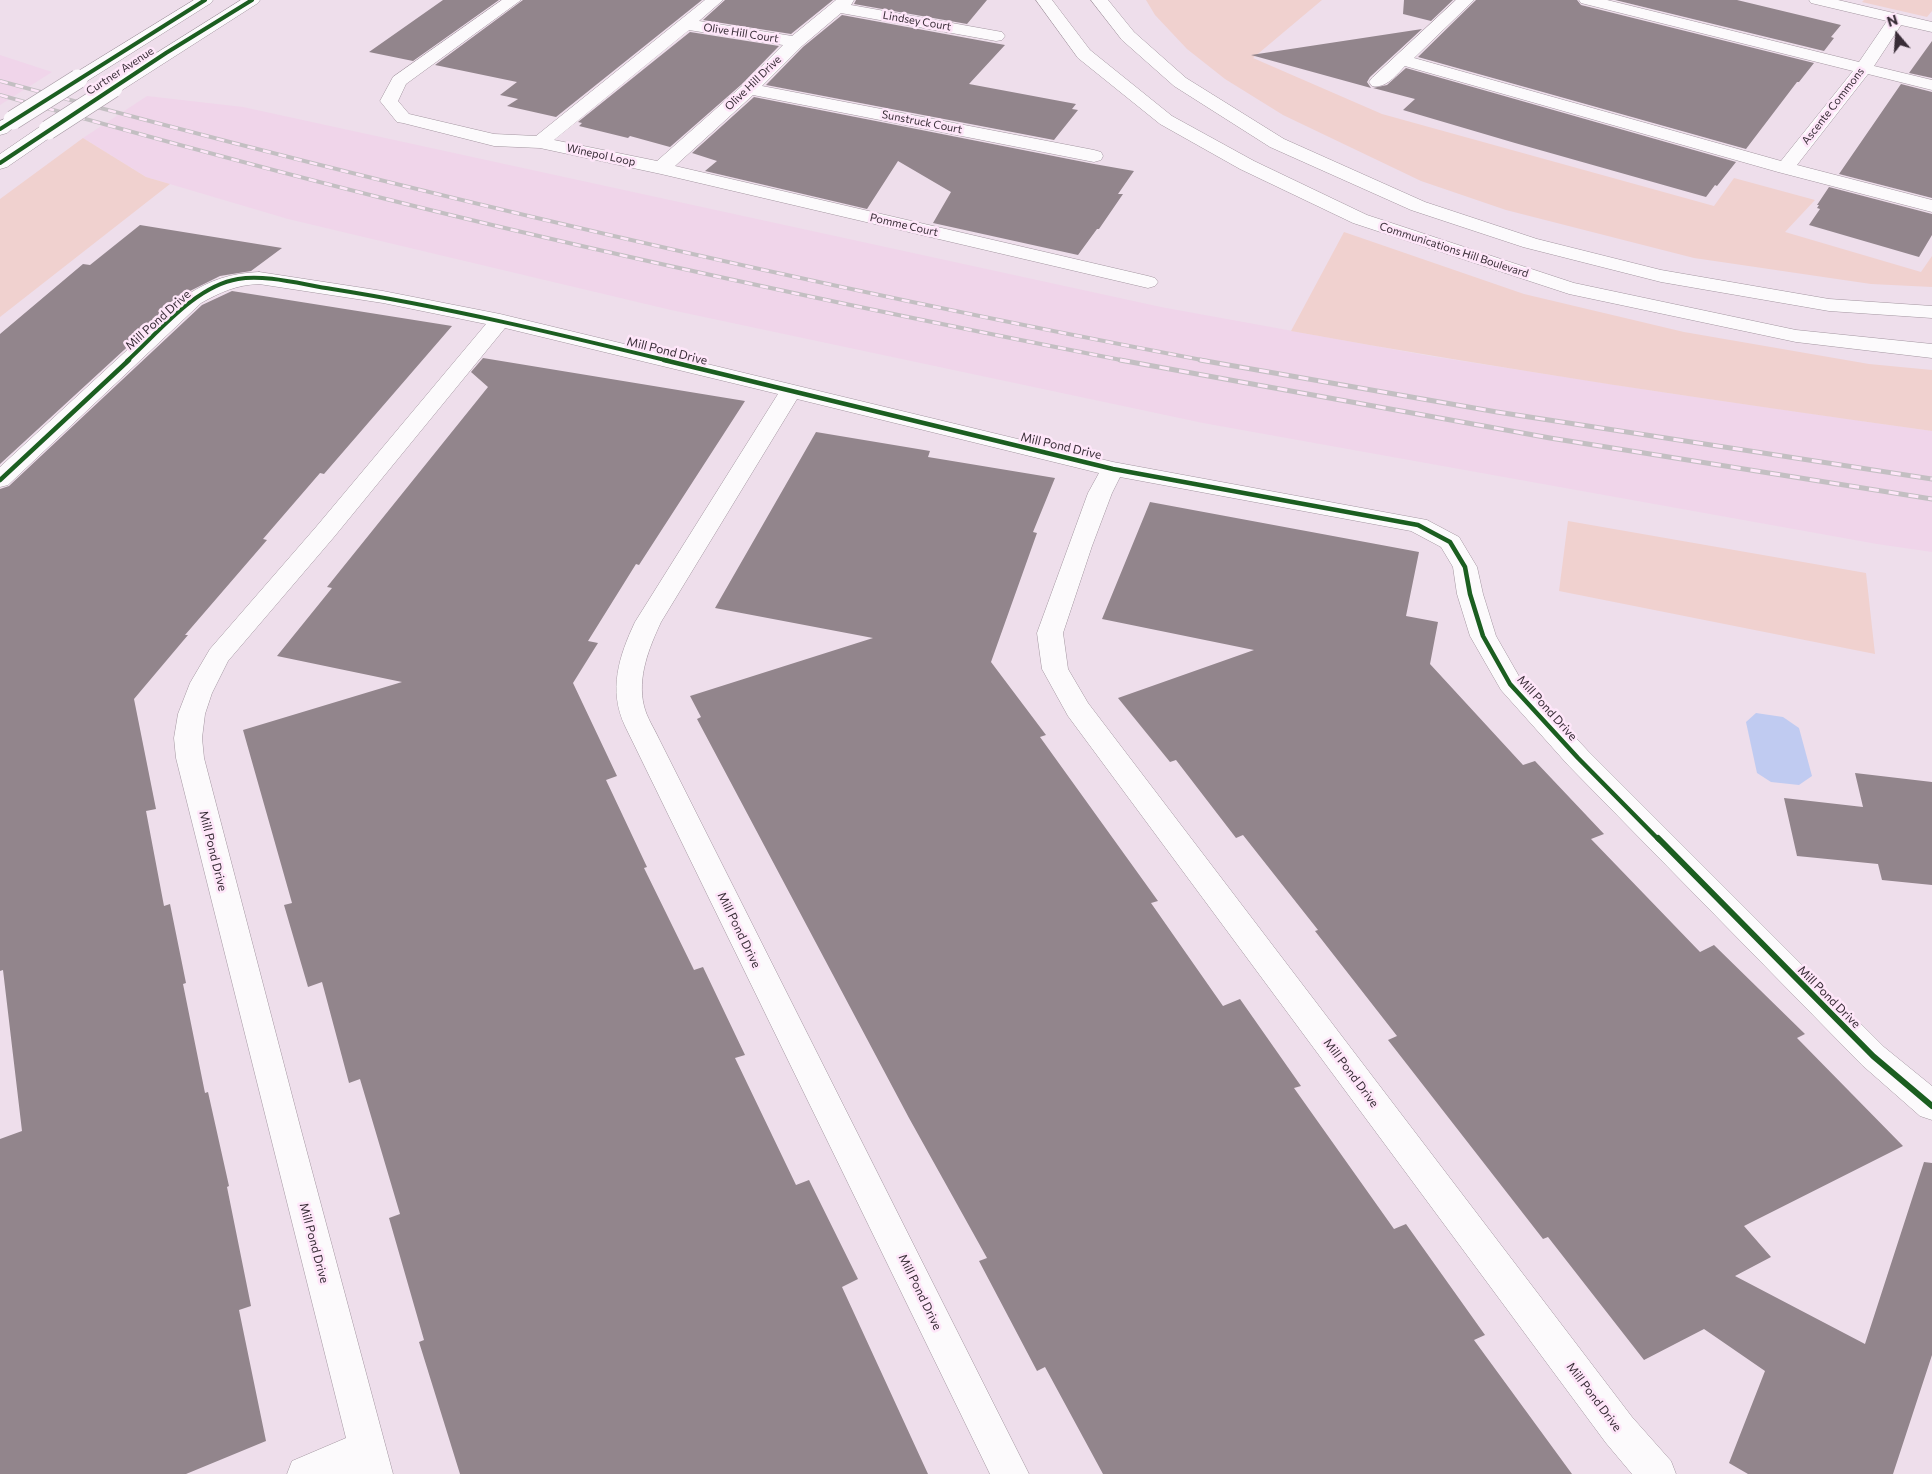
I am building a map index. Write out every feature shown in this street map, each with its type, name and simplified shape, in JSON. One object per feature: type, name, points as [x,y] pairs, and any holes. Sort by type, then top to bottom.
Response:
[{"type":"street","name":"Curtner Avenue","points":[[7,124],[205,0]]},
{"type":"street","name":"Curtner Avenue","points":[[0,162],[252,0]]},
{"type":"street","name":"Winepol Loop","points":[[513,0],[399,81],[389,102],[403,118],[494,140],[540,142],[661,168]]},
{"type":"street","points":[[540,142],[714,0]]},
{"type":"street","name":"Communications Hill Boulevard","points":[[1044,0],[1084,54],[1166,120],[1247,166],[1360,219],[1569,288],[1796,336],[1932,351]]},
{"type":"street","points":[[1099,0],[1128,36],[1180,82],[1277,143],[1418,206],[1530,243],[1662,276],[1829,304],[1932,312]]},
{"type":"street","points":[[1378,82],[1403,60],[1446,16],[1466,0]]},
{"type":"street","points":[[1587,0],[1932,85]]},
{"type":"street","points":[[1817,0],[1932,27]]},
{"type":"street","name":"Lindsey Court","points":[[842,4],[996,36]]},
{"type":"street","name":"Olive Hill Drive","points":[[661,168],[749,89],[796,42],[842,4]]},
{"type":"street","name":"Ascente Commons","points":[[1785,168],[1864,68],[1897,19]]},
{"type":"street","name":"Olive Hill Court","points":[[686,24],[796,42]]},
{"type":"street","points":[[1403,60],[1785,168],[1932,206]]},
{"type":"street","name":"Sunstruck Court","points":[[749,89],[1094,156]]},
{"type":"street","name":"Pomme Court","points":[[661,168],[1148,282]]},
{"type":"street","name":"Mill Pond Drive","points":[[0,480],[194,298],[214,287],[238,279],[259,278],[374,296],[500,320],[1113,468],[1418,525],[1450,542],[1465,567],[1468,589],[1483,636],[1510,684],[1591,770],[1873,1056],[1932,1106]]},
{"type":"street","name":"Mill Pond Drive","points":[[371,1461],[281,1120],[190,758],[188,734],[195,702],[205,677],[219,655],[326,532],[500,320]]},
{"type":"street","name":"Mill Pond Drive","points":[[792,392],[772,420],[648,622],[636,648],[629,674],[630,705],[649,748],[1010,1474]]},
{"type":"street","name":"Mill Pond Drive","points":[[1113,468],[1100,493],[1050,632],[1055,669],[1078,709],[1613,1422],[1657,1474]]},
{"type":"street","points":[[306,1474],[371,1461]]},
{"type":"shaded area","points":[[1146,0],[1322,0],[1253,58],[1382,114],[1714,206],[1734,178],[1815,200],[1785,232],[1921,272],[1932,256],[1932,287],[1871,284],[1694,258],[1506,210],[1421,181],[1283,115],[1225,79],[1187,49],[1155,15]]},
{"type":"shaded area","points":[[1864,0],[1932,0],[1932,11],[1927,17],[1862,2]]},
{"type":"shaded area","points":[[0,55],[52,72],[0,105]]},
{"type":"shaded area","points":[[147,96],[243,107],[1161,307],[1430,356],[1932,431],[1932,552],[1877,544],[1203,423],[671,310],[288,219],[146,177],[83,138]]},
{"type":"shaded area","points":[[83,138],[146,177],[170,184],[0,317],[0,199]]},
{"type":"shaded area","points":[[1344,232],[1524,294],[1684,332],[1869,364],[1932,370],[1932,431],[1611,384],[1291,331]]},
{"type":"shaded area","points":[[1568,521],[1866,573],[1875,654],[1559,591]]},
{"type":"water","points":[[1756,713],[1783,717],[1799,728],[1812,776],[1799,785],[1771,782],[1757,773],[1746,722]]},
{"type":"building","points":[[443,0],[499,0],[413,61],[369,52]]},
{"type":"building","points":[[523,0],[702,0],[556,117],[507,106],[518,99],[500,95],[517,82],[435,65]]},
{"type":"building","points":[[725,0],[833,0],[791,34],[703,20]]},
{"type":"building","points":[[856,0],[987,0],[967,24],[854,4]]},
{"type":"building","points":[[1404,0],[1453,0],[1431,21],[1403,14]]},
{"type":"building","points":[[1476,0],[1577,0],[1581,5],[1814,63],[1797,82],[1746,149],[1418,57]]},
{"type":"building","points":[[1615,0],[1737,0],[1841,25],[1831,37],[1834,38],[1824,51]]},
{"type":"building","points":[[842,15],[1005,45],[969,84],[1076,104],[1072,109],[1078,110],[1054,140],[766,85],[803,47]]},
{"type":"building","points":[[1422,29],[1370,77],[1367,82],[1371,88],[1251,55]]},
{"type":"building","points":[[690,32],[779,46],[742,84],[670,147],[630,136],[628,138],[579,126],[582,123],[578,122]]},
{"type":"building","points":[[1932,41],[1932,78],[1909,73]]},
{"type":"building","points":[[1406,68],[1736,162],[1706,197],[1515,143],[1403,110],[1415,99],[1373,88],[1387,85]]},
{"type":"building","points":[[1901,84],[1932,92],[1932,198],[1839,174]]},
{"type":"building","points":[[754,97],[1134,171],[1118,194],[1123,194],[1078,255],[933,223],[951,192],[898,161],[867,209],[705,171],[717,161],[692,153]]},
{"type":"building","points":[[1829,187],[1932,214],[1932,235],[1919,257],[1809,225],[1820,209],[1817,208],[1819,205],[1817,205]]},
{"type":"building","points":[[140,225],[282,248],[251,271],[220,276],[186,293],[0,464],[0,334],[83,264],[90,265]]},
{"type":"building","points":[[232,291],[452,326],[324,474],[320,473],[263,539],[267,540],[185,635],[188,635],[134,699],[156,809],[146,811],[164,906],[170,904],[186,983],[183,984],[205,1093],[208,1092],[229,1186],[227,1187],[251,1306],[239,1310],[266,1441],[186,1474],[0,1474],[0,1139],[22,1131],[3,970],[0,971],[0,489],[9,486],[202,305]]},
{"type":"building","points":[[483,358],[745,401],[639,565],[636,564],[588,641],[598,643],[573,683],[617,776],[606,780],[647,867],[644,868],[694,970],[703,967],[745,1055],[735,1058],[796,1185],[809,1180],[858,1279],[842,1287],[928,1474],[460,1474],[419,1342],[424,1340],[389,1218],[400,1214],[360,1079],[349,1083],[322,982],[308,987],[284,905],[292,903],[243,730],[402,682],[277,656],[332,588],[327,587],[488,387],[471,372]]},
{"type":"building","points":[[816,432],[930,451],[928,457],[1055,478],[1033,532],[1037,533],[991,662],[1046,735],[1040,737],[1158,901],[1151,903],[1223,1006],[1240,999],[1301,1086],[1294,1088],[1394,1229],[1406,1224],[1485,1335],[1474,1340],[1572,1474],[1103,1474],[1045,1367],[1037,1371],[979,1261],[987,1258],[909,1118],[697,719],[701,717],[690,696],[873,638],[715,608]]},
{"type":"building","points":[[1150,502],[1419,552],[1406,616],[1438,622],[1430,664],[1523,765],[1535,761],[1604,834],[1591,839],[1700,952],[1714,945],[1805,1034],[1797,1038],[1903,1146],[1744,1226],[1771,1257],[1735,1276],[1865,1344],[1924,1162],[1932,1163],[1932,1355],[1893,1474],[1748,1474],[1729,1463],[1765,1371],[1704,1329],[1644,1360],[1548,1237],[1543,1239],[1388,1040],[1397,1036],[1315,931],[1318,930],[1243,835],[1236,838],[1176,760],[1170,762],[1118,698],[1254,650],[1102,619]]},
{"type":"building","points":[[1855,773],[1932,782],[1932,885],[1882,880],[1878,864],[1797,856],[1784,798],[1863,807]]},
{"type":"railway","points":[[0,81],[300,160],[600,233],[903,300],[1207,361]]},
{"type":"railway","points":[[0,95],[286,173],[567,243],[939,324],[1126,361]]},
{"type":"railway","points":[[1120,360],[1550,438],[1932,499]]},
{"type":"railway","points":[[1200,360],[1497,412],[1932,479]]},
{"type":"cycle path","points":[[0,129],[205,0]]},
{"type":"cycle path","points":[[0,163],[166,53],[252,0]]},
{"type":"cycle path","points":[[0,480],[194,299],[214,287],[238,279],[259,278],[383,297],[500,320],[1113,469],[1418,525],[1450,542],[1465,567],[1470,594],[1483,636],[1510,684],[1578,758],[1873,1056],[1932,1106]]}]
